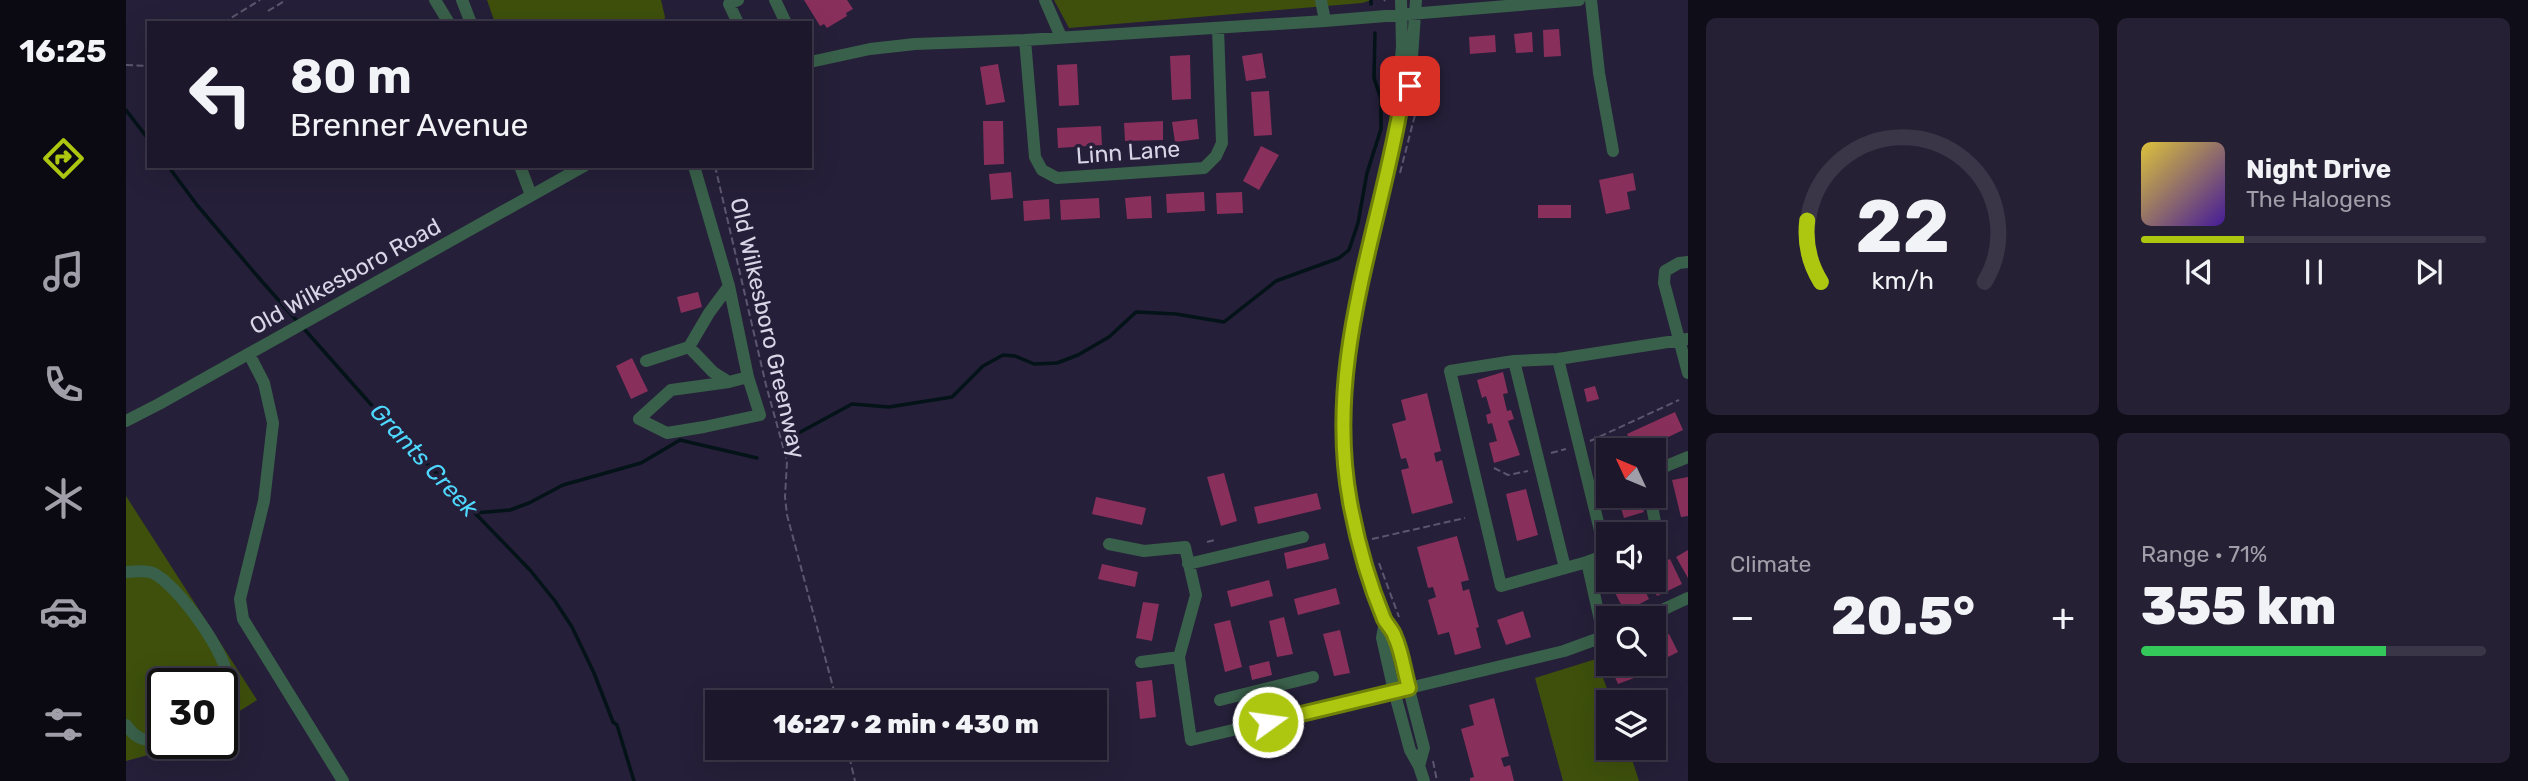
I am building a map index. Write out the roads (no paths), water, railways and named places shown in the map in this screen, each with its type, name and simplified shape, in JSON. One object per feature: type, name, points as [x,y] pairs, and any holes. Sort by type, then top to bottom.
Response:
[{"type":"street","points":[[435,0],[448,21]]},
{"type":"street","points":[[462,0],[470,21]]},
{"type":"street","points":[[737,21],[729,4],[738,0]]},
{"type":"street","points":[[775,0],[785,21]]},
{"type":"street","points":[[1045,0],[1061,37]]},
{"type":"street","points":[[1321,0],[1325,20]]},
{"type":"street","points":[[1400,110],[1397,96],[1402,47],[1401,0]]},
{"type":"street","points":[[812,62],[870,49],[915,44],[1025,40],[1325,20],[1401,14],[1416,6],[1579,0]]},
{"type":"street","points":[[1591,0],[1599,73],[1613,151]]},
{"type":"street","points":[[1416,6],[1408,96],[1400,110],[1362,271],[1345,372],[1343,416],[1350,502],[1363,555],[1385,621],[1395,635],[1409,688],[1423,748],[1419,765]]},
{"type":"street","name":"Linn Lane","points":[[1025,40],[1035,157],[1042,170],[1057,178],[1204,168],[1216,156],[1222,143],[1218,27]]},
{"type":"street","points":[[1411,71],[1434,69]]},
{"type":"street","points":[[521,168],[531,195]]},
{"type":"street","name":"Old Wilkesboro Road","points":[[126,421],[580,168]]},
{"type":"street","points":[[695,168],[729,286],[748,377],[760,415],[667,433],[639,419],[671,390],[748,377]]},
{"type":"street","points":[[1688,262],[1679,263],[1665,271],[1664,282],[1684,339],[1688,373]]},
{"type":"street","points":[[646,362],[689,347],[729,286]]},
{"type":"street","points":[[1596,558],[1501,586],[1450,372],[1514,361],[1558,359],[1684,339]]},
{"type":"street","points":[[689,347],[713,372],[729,382]]},
{"type":"street","points":[[249,354],[264,383],[273,423],[264,501],[240,599],[243,619],[343,781]]},
{"type":"street","points":[[1558,359],[1599,522]]},
{"type":"street","points":[[1514,361],[1565,568]]},
{"type":"street","points":[[1666,466],[1688,457]]},
{"type":"street","points":[[1188,564],[1303,537]]},
{"type":"street","points":[[1108,544],[1144,551],[1185,547],[1196,595],[1179,657],[1191,740],[1564,651],[1596,640]]},
{"type":"street","points":[[1587,562],[1598,606]]},
{"type":"street","points":[[126,572],[146,571],[154,574],[183,599],[226,668]]},
{"type":"street","points":[[1666,608],[1688,597]]},
{"type":"street","points":[[1385,621],[1382,638],[1394,691],[1410,750],[1419,765],[1423,781]]},
{"type":"street","points":[[1141,662],[1179,657]]},
{"type":"street","points":[[1220,700],[1313,677]]},
{"type":"street","points":[[1264,689],[1268,722]]},
{"type":"street","points":[[126,725],[132,734],[147,741]]},
{"type":"waterway","points":[[795,435],[852,404],[889,407],[952,397],[983,366],[1003,355],[1015,356],[1034,364],[1057,363],[1078,355],[1109,337],[1136,312],[1176,314],[1224,322],[1276,281],[1339,258],[1349,250],[1358,223],[1367,173],[1381,129],[1381,99],[1374,78],[1375,33]]},
{"type":"waterway","name":"Grants Creek","points":[[126,110],[147,137]]},
{"type":"waterway","name":"Grants Creek","points":[[169,168],[259,278],[383,418],[530,570],[555,601],[572,627],[613,722],[617,725],[634,781]]},
{"type":"waterway","points":[[475,513],[510,510],[563,485],[641,463],[680,440],[757,458]]}]
